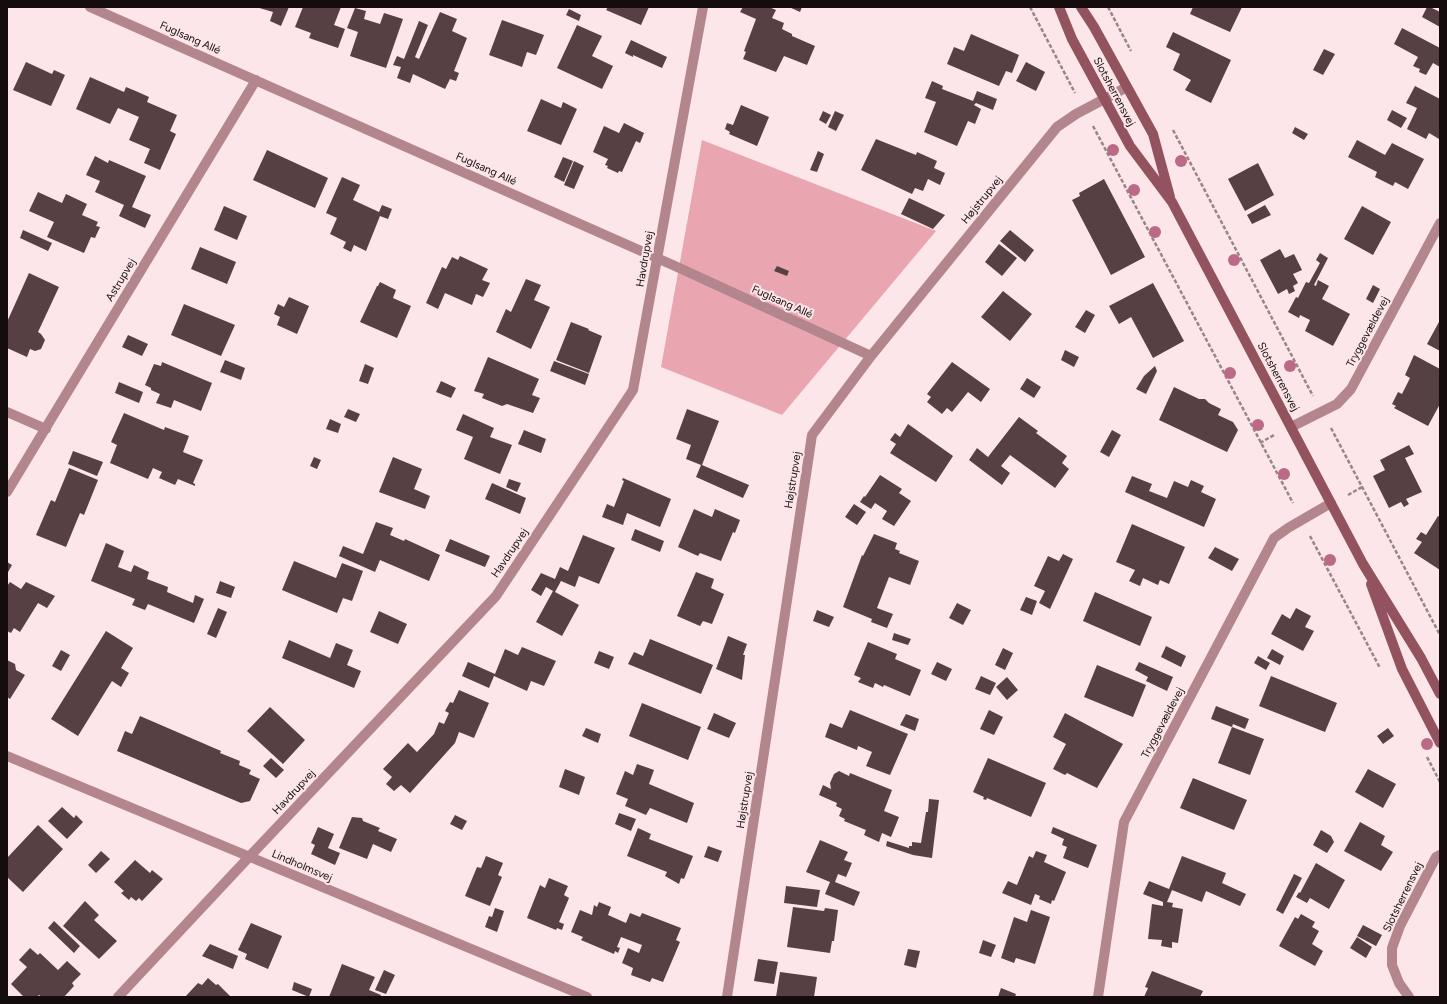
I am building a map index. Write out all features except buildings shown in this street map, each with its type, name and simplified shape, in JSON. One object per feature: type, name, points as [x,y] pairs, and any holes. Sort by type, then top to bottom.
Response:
[{"type":"street","name":"Fuglsang Allé","points":[[90,7],[658,259],[871,356]]},
{"type":"street","name":"Havdrupvej","points":[[118,997],[496,596],[633,390],[703,7]]},
{"type":"street","name":"Slotsherrensvej","points":[[1081,7],[1094,27],[1153,134],[1172,202]]},
{"type":"street","name":"Slotsherrensvej","points":[[1062,8],[1072,39],[1104,99],[1130,146],[1172,202],[1363,564],[1421,658],[1440,694]]},
{"type":"street","name":"Astrupvej","points":[[7,492],[256,80]]},
{"type":"street","name":"Højstrupvej","points":[[727,997],[812,435],[871,356],[1057,127],[1084,109],[1127,87]]},
{"type":"street","name":"Tryggevældevej","points":[[1291,427],[1337,404],[1351,389],[1440,223]]},
{"type":"street","points":[[7,412],[46,429]]},
{"type":"street","name":"Tryggevældevej","points":[[1098,997],[1124,822],[1274,538],[1331,503]]},
{"type":"street","name":"Slotsherrensvej","points":[[1363,564],[1402,669],[1440,743]]},
{"type":"street","name":"Lindholmsvej","points":[[7,756],[587,997]]},
{"type":"street","name":"Slotsherrensvej","points":[[1408,997],[1399,983],[1392,965],[1392,948],[1400,926],[1436,857],[1440,854]]},
{"type":"path","points":[[1030,7],[1380,669]]},
{"type":"path","points":[[1108,7],[1132,54]]},
{"type":"path","points":[[1172,129],[1440,635]]},
{"type":"path","points":[[1425,754],[1440,782]]},
{"type":"shaded area","points":[[702,140],[936,231],[782,415],[661,367]]}]
